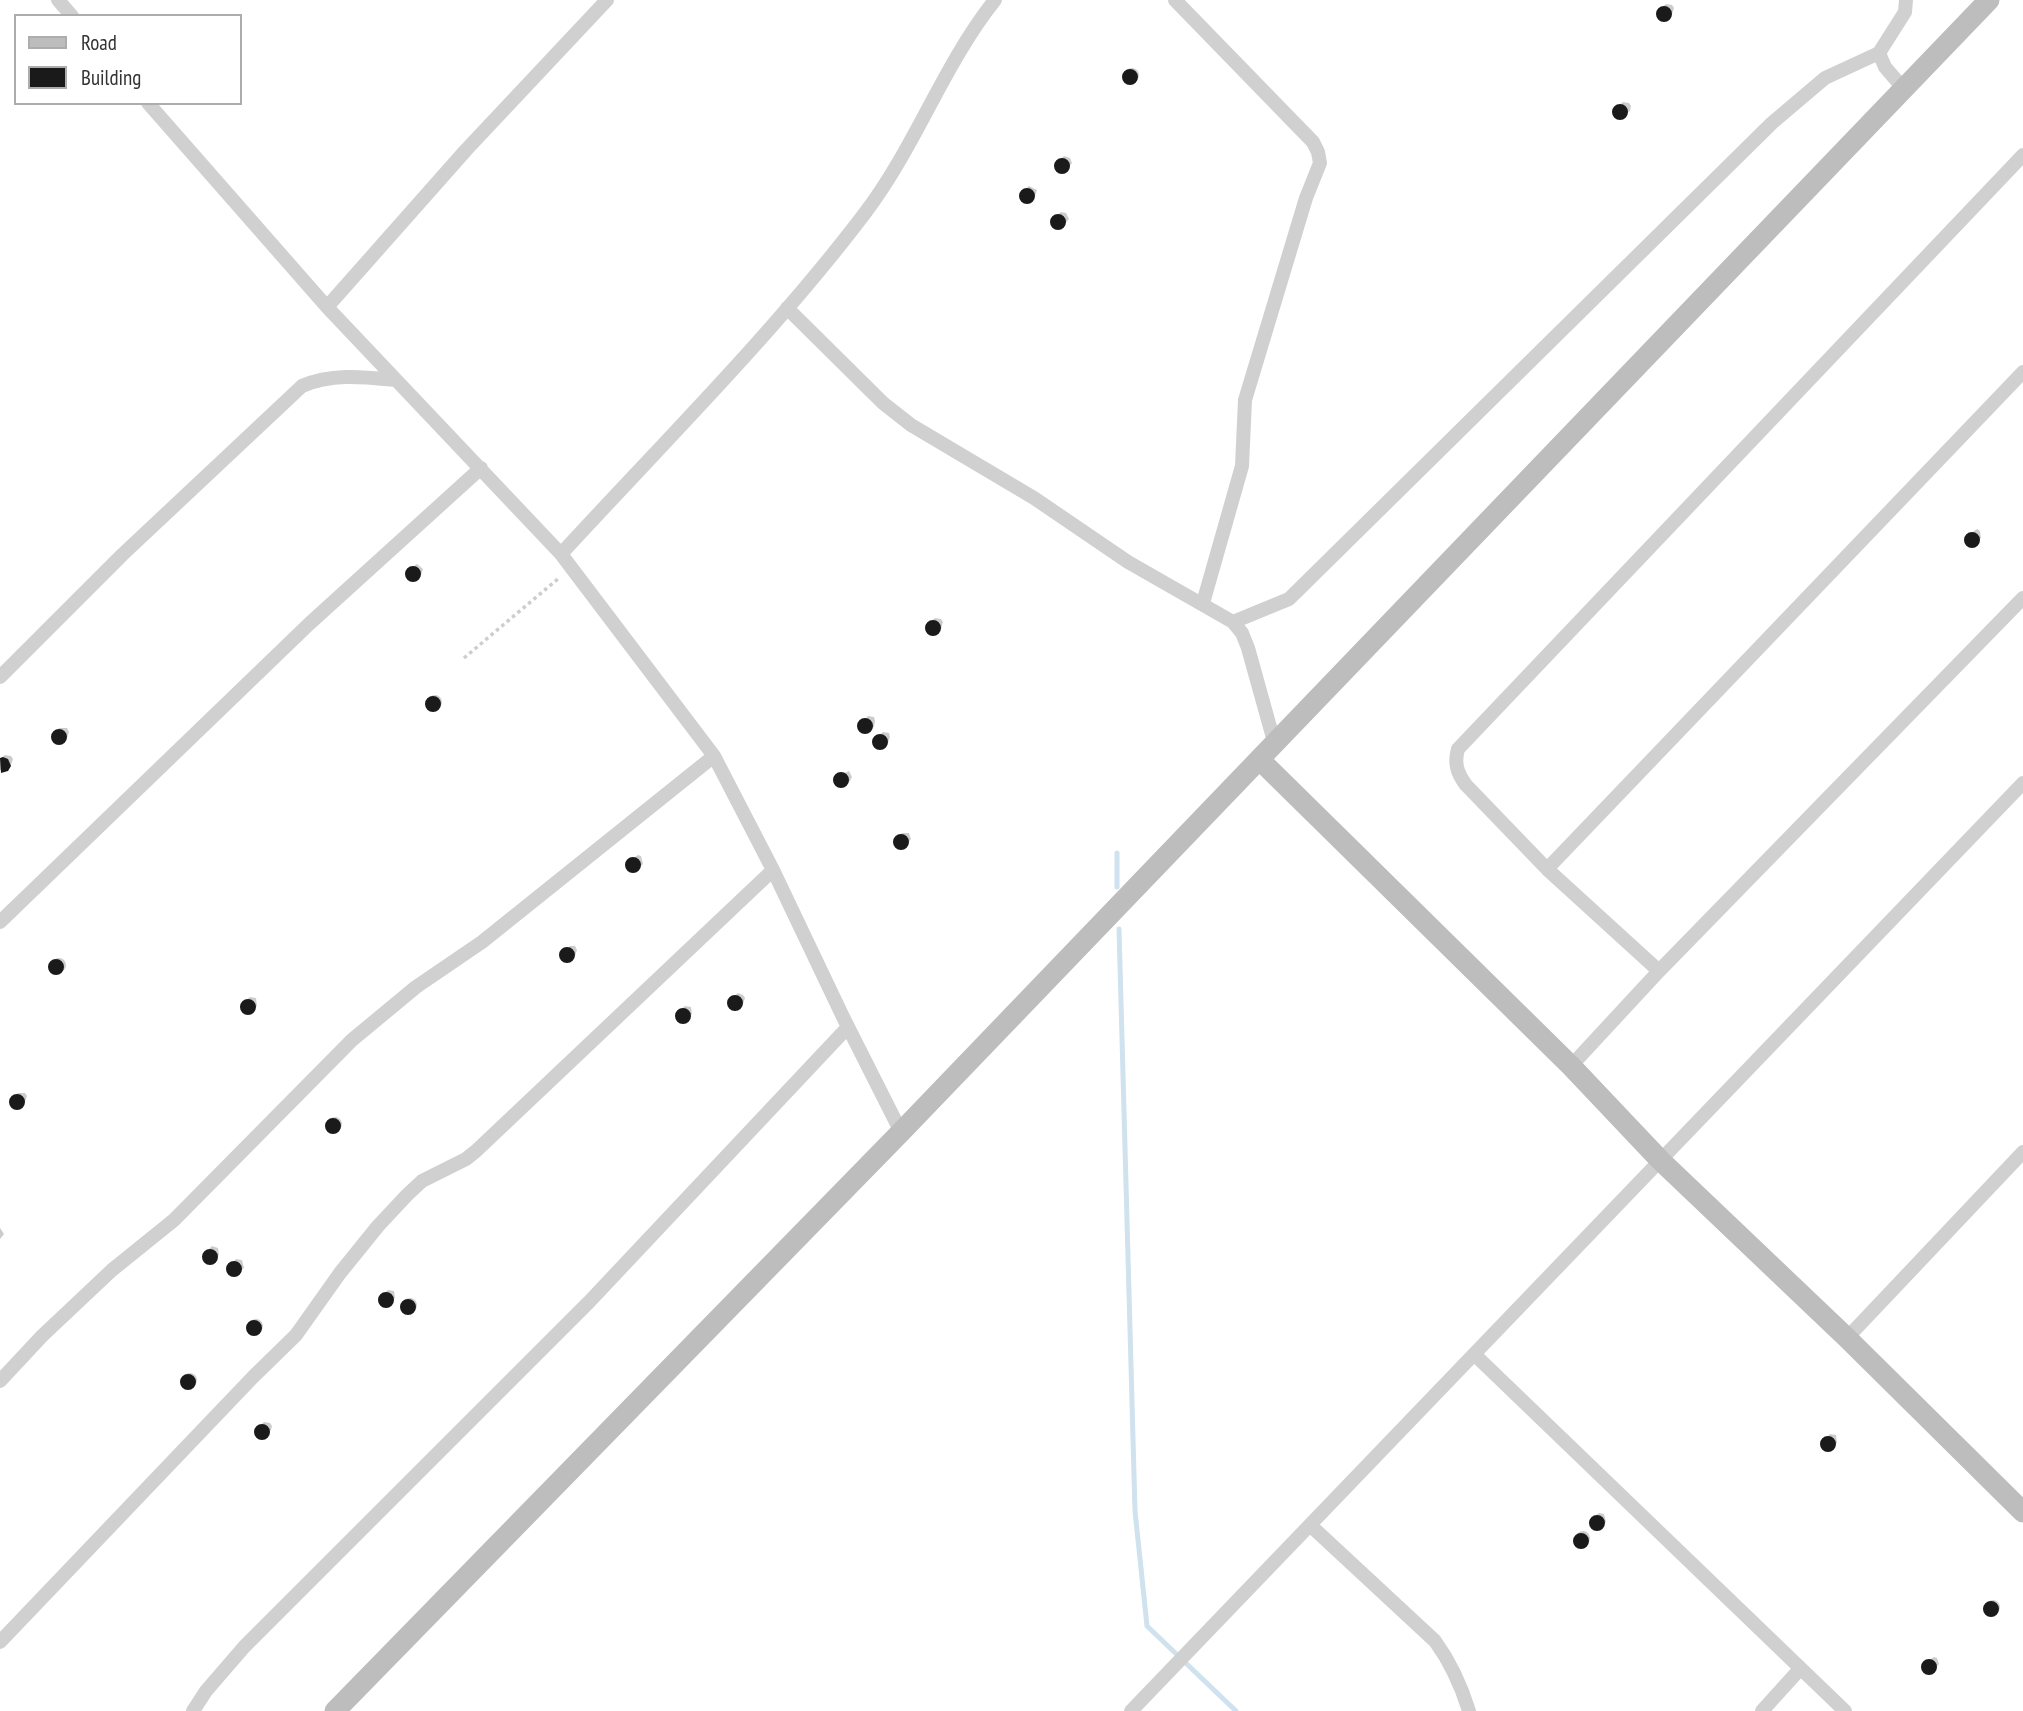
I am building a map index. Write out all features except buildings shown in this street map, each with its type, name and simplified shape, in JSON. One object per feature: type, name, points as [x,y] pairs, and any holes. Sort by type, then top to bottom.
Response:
[{"type":"street","points":[[58,0],[70,14]]},
{"type":"street","points":[[327,307],[466,149],[607,0]]},
{"type":"street","points":[[561,554],[787,308],[865,213],[896,169],[951,65],[995,0]]},
{"type":"street","points":[[1175,0],[1313,142],[1320,163],[1306,198],[1245,400],[1242,466],[1203,603]]},
{"type":"street","points":[[1233,622],[1289,599],[1772,122],[1825,78],[1879,53],[1905,12],[1907,0]]},
{"type":"street","points":[[335,1711],[1268,753],[1989,0]]},
{"type":"street","points":[[1879,53],[1885,66],[1902,88]]},
{"type":"street","points":[[150,105],[327,307],[561,554],[714,756],[901,1132]]},
{"type":"street","points":[[1659,971],[1547,869],[1462,780],[1456,768],[1458,749],[2023,155]]},
{"type":"street","points":[[787,308],[883,403],[911,425],[1034,498],[1128,562],[1233,622],[1242,633],[1248,648],[1268,753],[1660,1160],[1847,1338],[2023,1512]]},
{"type":"street","points":[[1547,869],[2023,372]]},
{"type":"street","points":[[0,677],[122,555],[302,386],[318,379],[339,377],[396,380]]},
{"type":"street","points":[[0,922],[309,624],[481,468]]},
{"type":"street","points":[[1571,1066],[1659,971],[2023,598]]},
{"type":"street","points":[[0,1381],[42,1336],[112,1270],[174,1220],[352,1040],[416,987],[482,942],[714,756]]},
{"type":"street","points":[[1131,1711],[2023,783]]},
{"type":"street","points":[[0,1642],[296,1335],[340,1273],[407,1195],[422,1181],[466,1159],[476,1151],[773,870]]},
{"type":"street","points":[[193,1711],[206,1691],[244,1647],[589,1302],[848,1027]]},
{"type":"street","points":[[1847,1338],[2023,1152]]},
{"type":"street","points":[[1475,1355],[1845,1711]]},
{"type":"street","points":[[1310,1525],[1435,1641],[1460,1683],[1468,1711]]},
{"type":"street","points":[[1762,1711],[1800,1669]]},
{"type":"path","points":[[464,658],[572,568]]},
{"type":"waterway","points":[[1117,853],[1117,887]]},
{"type":"waterway","points":[[1119,929],[1135,1511],[1147,1626],[1236,1711]]}]
